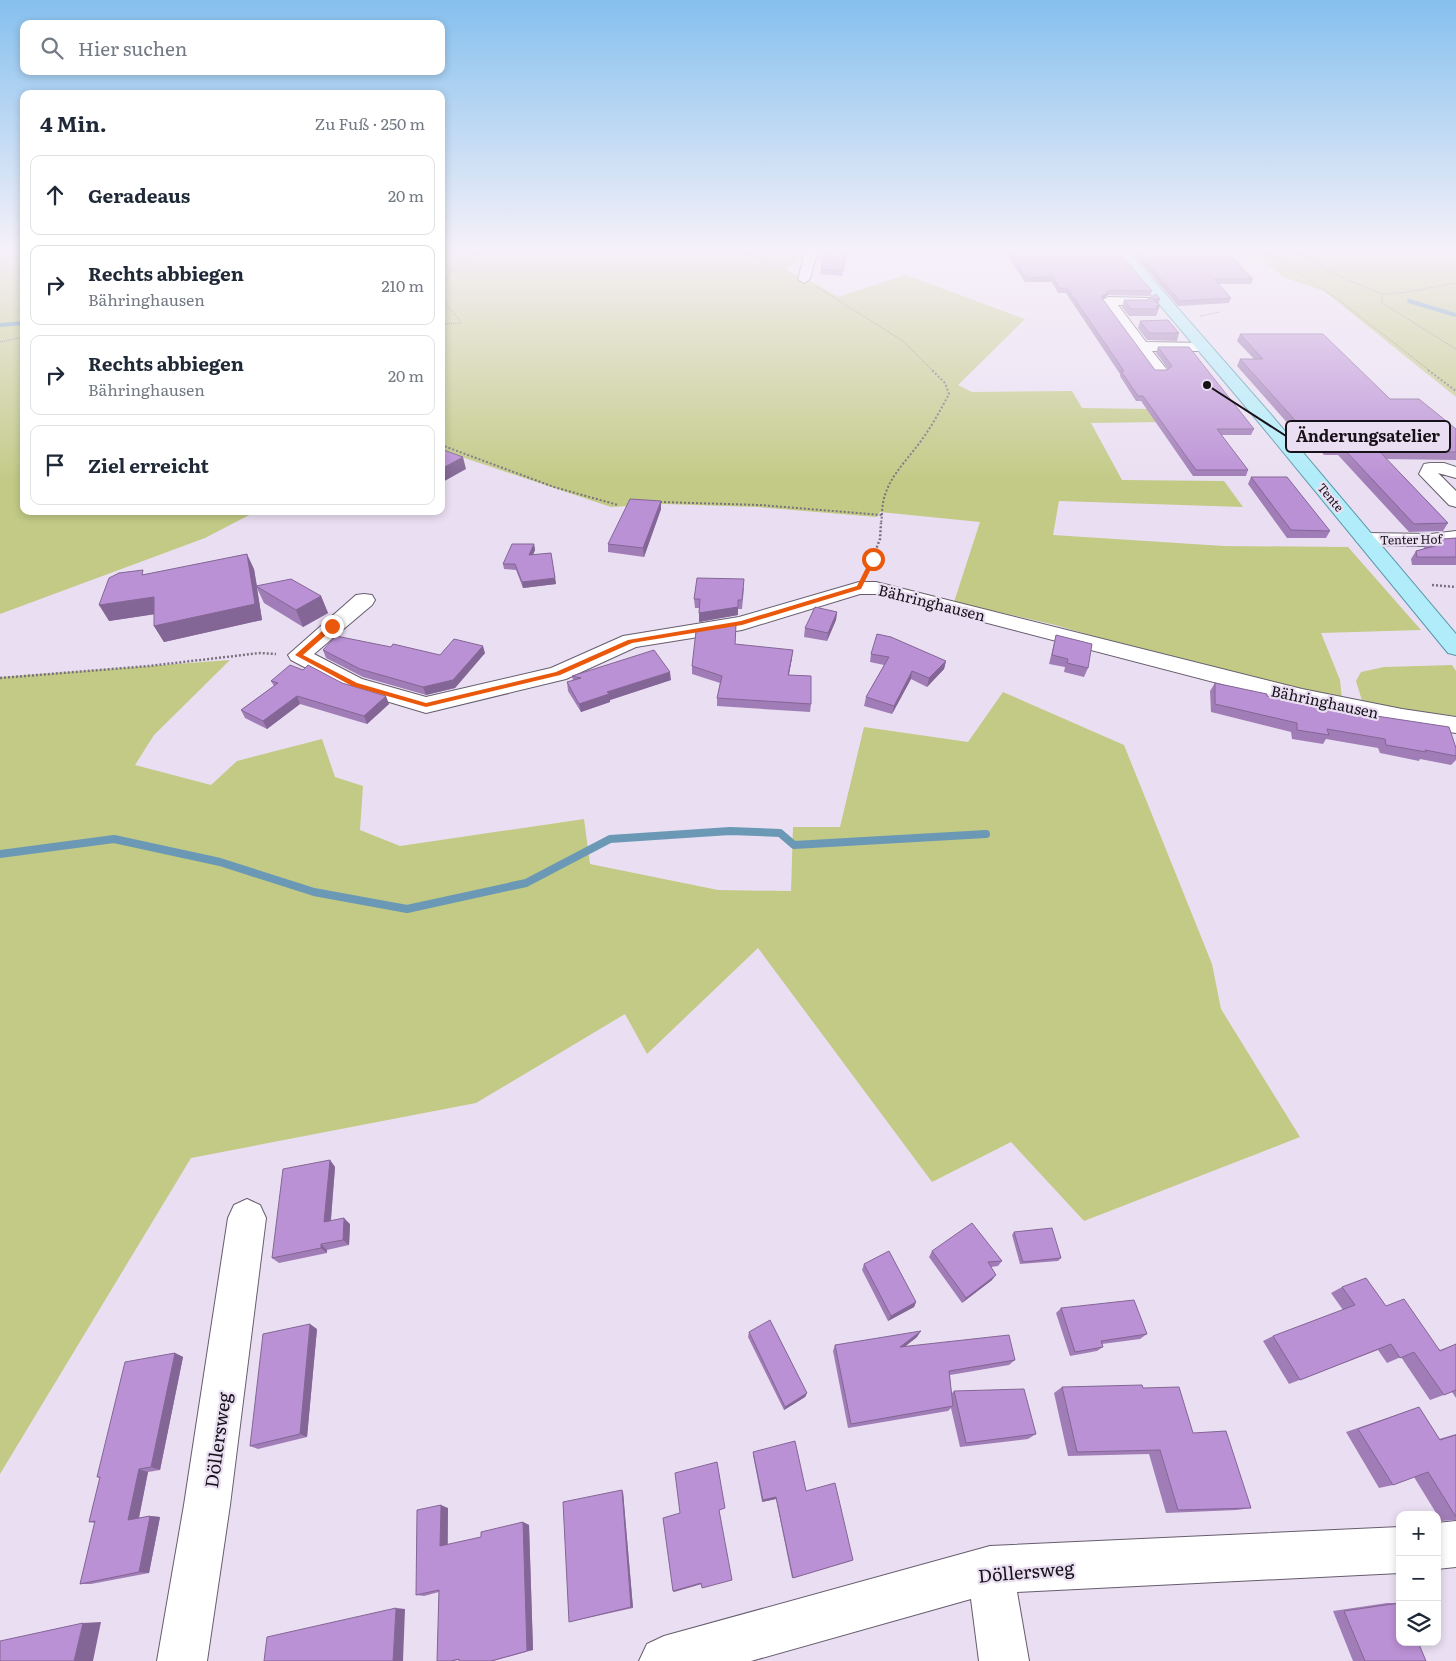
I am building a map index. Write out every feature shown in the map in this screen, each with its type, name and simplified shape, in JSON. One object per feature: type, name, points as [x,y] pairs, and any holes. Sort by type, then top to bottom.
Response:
[{"type":"main road","name":"Tente","points":[[1180,327],[1204,347],[1456,648]]},
{"type":"street","points":[[1126,327],[1160,371]]},
{"type":"street","points":[[1141,346],[1204,347]]},
{"type":"street","points":[[1456,473],[1444,468],[1430,468],[1428,471],[1428,474],[1456,501]]},
{"type":"street","name":"Tenter Hof","points":[[1365,539],[1431,540],[1456,537]]},
{"type":"street","name":"Bähringhausen","points":[[299,655],[354,684],[426,705],[558,674],[631,641],[742,623],[859,588],[884,590],[1032,626],[1198,672],[1302,697],[1402,717],[1456,725]]},
{"type":"street","points":[[299,655],[364,600]]},
{"type":"street","name":"Döllersweg","points":[[182,1661],[207,1505],[248,1218]]},
{"type":"street","points":[[1441,1546],[1456,1544]]},
{"type":"street","name":"Döllersweg","points":[[664,1661],[990,1570],[1396,1550]]},
{"type":"street","points":[[990,1570],[1004,1661]]},
{"type":"path","points":[[859,588],[880,539],[882,498],[892,479],[924,437],[949,394],[945,383],[903,341],[880,327]]},
{"type":"path","points":[[1373,327],[1456,391]]},
{"type":"path","points":[[1419,327],[1456,349]]},
{"type":"path","points":[[0,342],[20,338]]},
{"type":"path","points":[[445,446],[554,487],[618,505]]},
{"type":"path","points":[[660,502],[769,505],[882,515]]},
{"type":"path","points":[[1426,584],[1456,589]]},
{"type":"path","points":[[0,678],[149,666],[260,653],[299,655]]},
{"type":"green space","points":[[0,327],[20,327],[20,515],[249,515],[205,538],[0,614]]},
{"type":"green space","points":[[445,327],[1017,327],[958,385],[972,392],[1072,391],[1082,408],[1151,409],[1161,422],[1091,423],[1122,480],[1224,481],[1243,507],[1059,501],[1053,535],[1224,546],[1348,547],[1421,630],[1321,633],[1340,680],[1342,699],[1207,669],[1055,625],[954,602],[980,522],[880,512],[877,517],[757,507],[665,504],[611,507],[445,451]]},
{"type":"green space","points":[[1368,327],[1456,327],[1456,397]]},
{"type":"green space","points":[[230,660],[154,735],[135,765],[211,785],[237,761],[322,739],[335,777],[363,786],[360,830],[400,846],[584,819],[590,864],[718,890],[791,891],[793,827],[840,827],[864,727],[968,742],[1003,692],[1124,745],[1212,964],[1221,1009],[1300,1137],[1084,1221],[1011,1142],[932,1182],[758,948],[647,1054],[625,1014],[476,1103],[191,1158],[0,1474],[0,677]]},
{"type":"green space","points":[[1452,665],[1456,671],[1456,716],[1363,704],[1356,681],[1361,672],[1384,667]]},
{"type":"building","points":[[1093,327],[1123,327],[1155,370],[1167,370],[1172,366],[1158,347],[1189,347],[1254,429],[1217,429],[1248,470],[1196,470],[1143,396],[1138,396],[1121,371],[1124,371]]},
{"type":"building","points":[[1144,327],[1174,327],[1179,333],[1149,333]]},
{"type":"building","points":[[1240,334],[1323,334],[1390,399],[1419,399],[1456,429],[1456,452],[1379,451],[1448,523],[1414,524],[1342,447],[1328,447],[1310,428],[1302,428],[1240,359],[1263,359]]},
{"type":"building","points":[[445,450],[463,457],[445,467]]},
{"type":"building","points":[[1251,477],[1287,477],[1330,531],[1291,530]]},
{"type":"building","points":[[630,499],[661,501],[643,548],[608,544]]},
{"type":"building","points":[[1456,538],[1456,557],[1417,557],[1416,551],[1435,546],[1429,540]]},
{"type":"building","points":[[512,544],[534,544],[529,555],[551,553],[555,578],[522,582],[515,564],[503,564]]},
{"type":"building","points":[[247,554],[255,604],[154,626],[154,597],[99,605],[109,578],[119,573],[143,570],[142,575]]},
{"type":"building","points":[[697,578],[744,579],[742,600],[738,600],[738,607],[699,613],[700,599],[694,599]]},
{"type":"building","points":[[291,579],[321,596],[296,610],[256,586]]},
{"type":"building","points":[[815,607],[837,612],[828,633],[805,628]]},
{"type":"building","points":[[736,625],[735,644],[793,650],[788,675],[811,676],[811,704],[717,698],[722,676],[692,666],[696,631]]},
{"type":"building","points":[[877,634],[891,637],[946,661],[929,678],[912,671],[894,706],[866,697],[889,657],[871,654]]},
{"type":"building","points":[[1056,635],[1092,644],[1088,668],[1067,663],[1068,659],[1052,655]]},
{"type":"building","points":[[336,636],[391,647],[393,644],[440,655],[454,639],[483,646],[453,680],[423,687],[360,669],[323,650]]},
{"type":"building","points":[[654,650],[670,672],[607,692],[609,694],[579,704],[567,682],[581,678],[572,676]]},
{"type":"building","points":[[290,665],[303,670],[308,665],[342,683],[386,696],[364,716],[297,696],[263,721],[241,710],[278,683],[271,681]]},
{"type":"building","points":[[1215,683],[1267,694],[1267,696],[1349,710],[1350,712],[1449,727],[1456,748],[1456,756],[1386,745],[1385,739],[1327,729],[1329,735],[1297,730],[1297,723],[1215,704]]},
{"type":"building","points":[[330,1160],[324,1222],[344,1218],[343,1240],[321,1244],[321,1248],[272,1258],[283,1169]]},
{"type":"building","points":[[972,1223],[1002,1261],[988,1262],[996,1275],[966,1298],[932,1251]]},
{"type":"building","points":[[1052,1228],[1061,1258],[1023,1262],[1014,1232]]},
{"type":"building","points":[[889,1251],[916,1302],[891,1316],[864,1264]]},
{"type":"building","points":[[1366,1278],[1386,1306],[1404,1299],[1440,1351],[1456,1344],[1456,1390],[1444,1395],[1414,1352],[1400,1358],[1391,1344],[1300,1380],[1273,1336],[1355,1305],[1342,1287]]},
{"type":"building","points":[[1134,1300],[1147,1334],[1101,1341],[1103,1347],[1075,1352],[1061,1308]]},
{"type":"building","points":[[770,1320],[807,1393],[785,1407],[749,1332]]},
{"type":"building","points":[[310,1324],[300,1434],[250,1446],[263,1334]]},
{"type":"building","points":[[921,1331],[900,1347],[1009,1335],[1015,1360],[949,1371],[953,1406],[851,1424],[835,1345]]},
{"type":"building","points":[[175,1353],[151,1467],[139,1469],[128,1520],[150,1516],[139,1572],[80,1584],[95,1521],[89,1522],[100,1477],[97,1477],[125,1362]]},
{"type":"building","points":[[1142,1385],[1143,1388],[1179,1387],[1193,1433],[1226,1431],[1251,1508],[1178,1510],[1160,1450],[1077,1452],[1062,1387]]},
{"type":"building","points":[[1024,1389],[1036,1434],[966,1443],[954,1391]]},
{"type":"building","points":[[1419,1407],[1440,1440],[1456,1435],[1456,1517],[1428,1472],[1393,1485],[1358,1429]]},
{"type":"building","points":[[795,1441],[806,1491],[835,1483],[853,1560],[793,1578],[776,1497],[763,1500],[753,1452]]},
{"type":"building","points":[[717,1462],[725,1508],[719,1510],[732,1580],[702,1588],[701,1583],[673,1591],[663,1518],[680,1513],[675,1473]]},
{"type":"building","points":[[622,1490],[631,1607],[569,1622],[563,1502]]},
{"type":"building","points":[[441,1505],[440,1546],[481,1537],[481,1532],[523,1522],[527,1651],[491,1661],[459,1661],[459,1659],[437,1661],[439,1590],[416,1595],[417,1510]]},
{"type":"building","points":[[1396,1604],[1396,1646],[1420,1646],[1426,1661],[1365,1661],[1344,1611]]},
{"type":"building","points":[[396,1608],[393,1661],[264,1661],[267,1637]]},
{"type":"building","points":[[83,1623],[74,1661],[0,1661],[0,1641]]},
{"type":"waterway","points":[[0,854],[114,839],[220,862],[314,892],[407,909],[526,883],[610,839],[730,831],[780,833],[794,845],[986,834]]},
{"type":"place","name":"Änderungsatelier","points":[[1207,385]]},
{"type":"route","points":[[332,626],[299,655],[354,684],[426,705],[558,674],[631,641],[742,623],[859,588],[873,559]]}]
